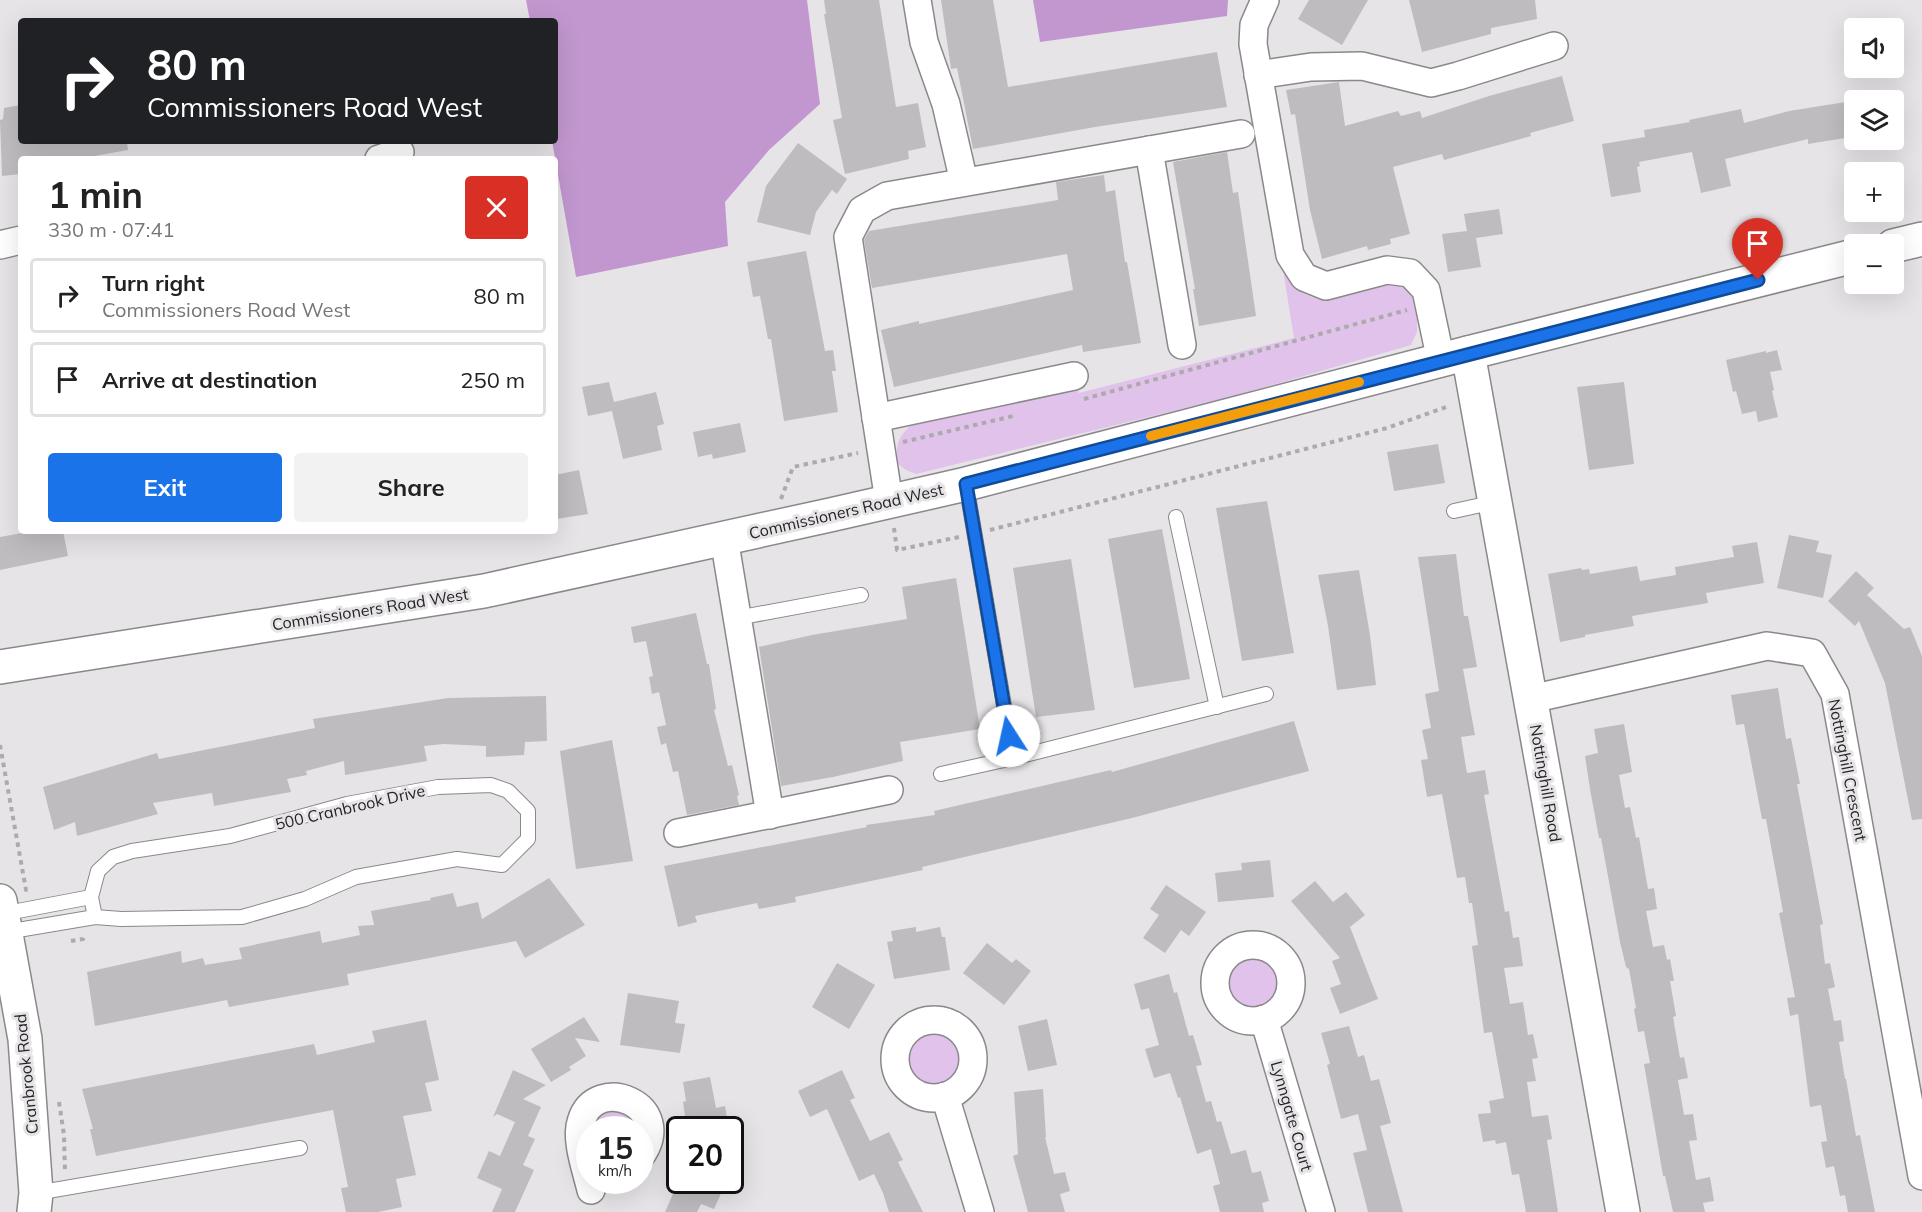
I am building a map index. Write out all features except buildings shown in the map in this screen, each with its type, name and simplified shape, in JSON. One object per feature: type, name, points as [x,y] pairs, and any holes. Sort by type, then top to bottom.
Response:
[{"type":"main road","points":[[1904,243],[1922,239]]},
{"type":"main road","name":"Commissioners Road West","points":[[0,667],[484,591],[770,528],[966,484],[1844,259]]},
{"type":"main road","name":"Nottinghill Road","points":[[1455,357],[1495,502],[1623,1212]]},
{"type":"main road","name":"Cranbrook Road","points":[[2,919],[25,1039],[45,1194]]},
{"type":"street","points":[[917,0],[924,42],[945,104],[964,182]]},
{"type":"street","points":[[1265,0],[1254,25],[1253,44],[1290,255],[1304,277],[1326,286],[1387,270],[1410,273],[1426,290],[1429,304],[1455,357]]},
{"type":"street","points":[[1258,75],[1311,67],[1362,66],[1431,83],[1554,46]]},
{"type":"street","points":[[889,501],[848,237],[862,210],[887,196],[1241,134]]},
{"type":"street","points":[[1149,150],[1182,345]]},
{"type":"street","points":[[0,244],[18,241]]},
{"type":"street","points":[[876,418],[1076,388]]},
{"type":"street","points":[[723,538],[770,815]]},
{"type":"street","name":"Nottinghill Crescent","points":[[1531,699],[1767,646],[1812,653],[1835,694],[1922,1176]]},
{"type":"street","points":[[678,833],[889,790]]},
{"type":"street","name":"Lynngate Court","points":[[1264,1020],[1321,1212]]},
{"type":"street","points":[[945,1096],[980,1212]]},
{"type":"street","points":[[584,1116],[598,1101],[613,1097],[627,1099],[640,1106],[647,1116]]},
{"type":"lane","points":[[966,484],[1013,758]]},
{"type":"lane","points":[[1454,511],[1495,502]]},
{"type":"lane","points":[[1176,517],[1217,707]]},
{"type":"lane","points":[[737,618],[861,595]]},
{"type":"lane","points":[[941,774],[1266,694]]},
{"type":"lane","name":"500 Cranbrook Drive","points":[[2,919],[92,917],[121,920],[242,916],[305,900],[356,877],[457,860],[502,865],[528,839],[528,811],[508,791],[491,785],[438,787],[347,804],[230,836],[157,846],[113,856],[98,871],[91,897],[92,917]]},
{"type":"lane","points":[[2,919],[91,897]]},
{"type":"lane","points":[[45,1194],[300,1148]]},
{"type":"path","points":[[1076,388],[1429,304]]},
{"type":"path","points":[[889,501],[897,550],[974,534],[1387,428],[1449,406]]},
{"type":"path","points":[[770,528],[793,467],[1019,415]]},
{"type":"path","points":[[0,745],[26,890],[38,888]]},
{"type":"path","points":[[63,942],[83,939],[92,917]]},
{"type":"path","points":[[45,1194],[64,1135],[59,1100]]},
{"type":"shaded area","points":[[526,0],[807,0],[820,104],[769,150],[725,202],[728,246],[576,277],[558,175],[558,156],[555,156],[553,144],[558,144],[558,18],[529,18]]},
{"type":"shaded area","points":[[1033,0],[1228,0],[1227,16],[1040,42]]},
{"type":"shaded area","points":[[1282,264],[1304,294],[1319,300],[1402,282],[1410,288],[1417,319],[1417,332],[1411,345],[1234,396],[916,474],[897,463],[898,443],[902,434],[910,426],[1076,386],[1079,393],[1294,338]]},
{"type":"shaded area","points":[[1249,956],[1259,956],[1273,963],[1280,982],[1273,1001],[1259,1008],[1249,1008],[1239,1004],[1232,997],[1228,987],[1228,977],[1232,967],[1239,960]]},
{"type":"shaded area","points":[[929,1032],[939,1032],[949,1036],[956,1043],[960,1058],[956,1073],[949,1080],[939,1084],[929,1084],[919,1080],[912,1073],[908,1063],[908,1053],[912,1043],[919,1036]]},
{"type":"shaded area","points":[[601,1109],[625,1110],[629,1116],[597,1116]]},
{"type":"slow traffic","points":[[1151,436],[1359,382]]},
{"type":"route","points":[[1009,736],[966,484],[1758,280]]}]
